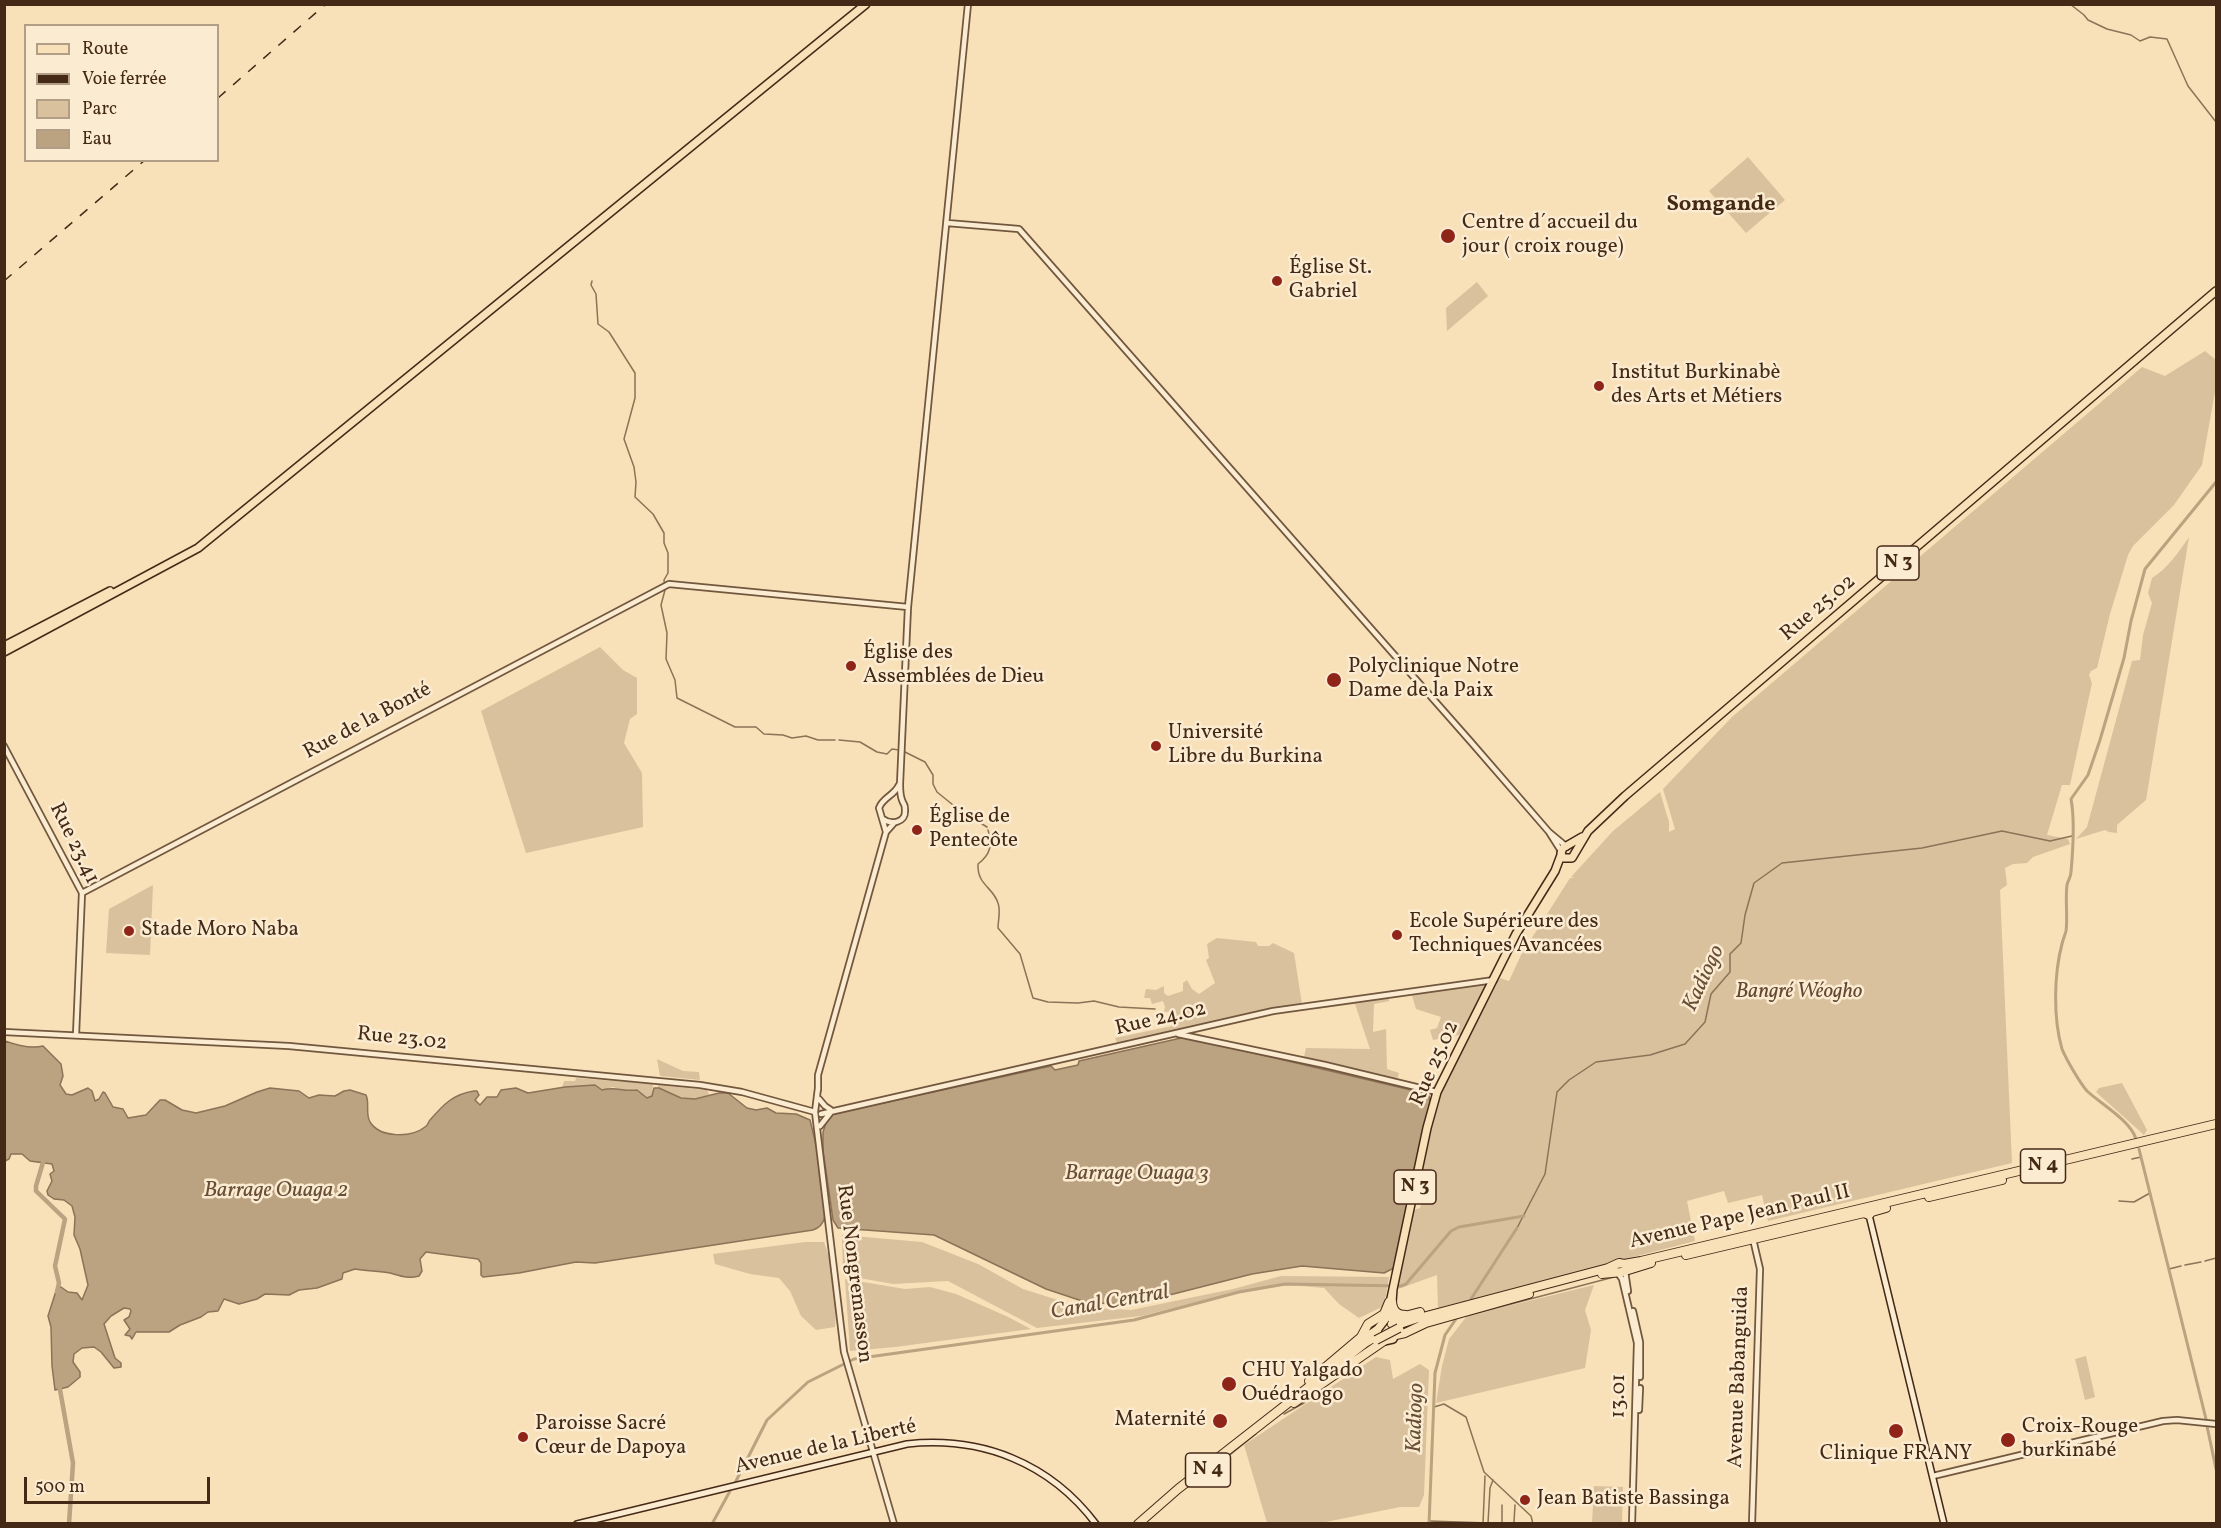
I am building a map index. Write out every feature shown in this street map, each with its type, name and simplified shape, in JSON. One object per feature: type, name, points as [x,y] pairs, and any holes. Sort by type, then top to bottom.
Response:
[{"type":"highway","name":"Avenue Pape Jean Paul II","points":[[1528,1292],[2217,1126]]},
{"type":"highway","points":[[1396,1328],[1397,1318],[1528,1292]]},
{"type":"highway","name":"N 4","points":[[1144,1524],[1222,1457],[1379,1334],[1415,1321],[1528,1292]]},
{"type":"highway","points":[[1390,1302],[1398,1314],[1410,1315]]},
{"type":"highway","points":[[1263,1422],[1286,1399],[1361,1337],[1371,1321],[1384,1314],[1390,1302]]},
{"type":"highway","points":[[1371,1321],[1379,1334]]},
{"type":"highway","name":"N 4","points":[[1138,1524],[1263,1422],[1292,1402]]},
{"type":"main road","points":[[4,646],[190,549],[488,310],[860,4]]},
{"type":"main road","points":[[4,652],[198,548],[866,4]]},
{"type":"main road","name":"Rue 25.02","points":[[1379,1334],[1388,1314],[1427,1128],[1437,1092],[1522,923],[1566,850],[1654,770],[2217,291]]},
{"type":"main road","name":"Rue 25.02","points":[[1555,871],[1573,857],[1566,850]]},
{"type":"main road","points":[[1868,1210],[1944,1524]]},
{"type":"main road","name":"Rue 25.02","points":[[1390,1302],[1396,1328]]},
{"type":"main road","points":[[1379,1334],[1396,1328]]},
{"type":"main road","name":"Avenue de la Liberté","points":[[577,1524],[907,1444],[934,1442],[966,1444],[996,1450],[1024,1461],[1074,1498],[1096,1524]]},
{"type":"street","points":[[883,819],[894,823],[901,820],[905,813],[900,784],[908,607],[969,4]]},
{"type":"street","points":[[947,223],[1019,230],[1566,850]]},
{"type":"street","name":"Rue de la Bonté","points":[[82,893],[670,583],[908,607]]},
{"type":"street","name":"Rue 23.41","points":[[4,746],[82,893],[76,1035]]},
{"type":"street","points":[[886,832],[879,812],[881,804],[891,797],[900,784]]},
{"type":"street","points":[[891,797],[902,801]]},
{"type":"street","name":"Rue Nongremasson","points":[[894,823],[886,832],[818,1079],[819,1129],[845,1358],[894,1524]]},
{"type":"street","name":"Rue 24.02","points":[[818,1111],[838,1110],[1294,1008],[1494,980]]},
{"type":"street","points":[[1186,1024],[1191,1030]]},
{"type":"street","name":"Rue 23.02","points":[[4,1032],[289,1046],[700,1085],[742,1092],[818,1111]]},
{"type":"street","points":[[1178,1034],[1325,1065],[1437,1092]]},
{"type":"street","points":[[803,1107],[812,1105],[818,1099],[831,1111],[819,1129]]},
{"type":"street","name":"Rue 23.02","points":[[793,1106],[818,1111]]},
{"type":"street","name":"Avenue Babanguida","points":[[1751,1237],[1760,1269],[1752,1524]]},
{"type":"street","name":"13.01","points":[[1620,1268],[1637,1343],[1634,1524]]},
{"type":"street","points":[[1933,1476],[2163,1421],[2217,1424]]},
{"type":"green space","points":[[1748,157],[1785,200],[1746,233],[1709,191]]},
{"type":"green space","points":[[1477,282],[1488,296],[1447,331],[1446,308]]},
{"type":"green space","name":"Bangré Wéogho","points":[[2205,351],[2216,360],[2216,386],[2202,465],[2174,505],[2133,546],[2128,555],[2097,668],[2089,675],[2092,683],[2070,785],[2062,785],[2047,835],[2068,839],[2070,844],[2033,857],[2027,863],[2013,864],[2005,868],[2007,885],[2000,890],[2012,1163],[1768,1221],[1762,1195],[1728,1203],[1724,1191],[1687,1201],[1695,1241],[1438,1308],[1437,1275],[1398,1289],[1414,1210],[1420,1208],[1428,1176],[1422,1171],[1439,1097],[1500,978],[1509,981],[1521,955],[1570,878],[1575,878],[1571,877],[1613,831],[1660,792],[1669,822],[1669,832],[1675,829],[1663,789],[1732,717],[2142,367],[2165,376]]},
{"type":"green space","points":[[2189,537],[2146,800],[2117,825],[2117,833],[2105,830],[2076,839],[2087,827],[2132,661],[2140,660],[2143,635],[2152,603],[2148,593],[2152,578],[2168,565]]},
{"type":"green space","points":[[600,647],[623,670],[637,678],[637,714],[630,719],[624,743],[642,773],[643,827],[526,853],[481,711]]},
{"type":"green space","name":"Stade Moro Naba","points":[[153,885],[150,955],[106,953],[109,909]]},
{"type":"green space","points":[[1217,938],[1256,942],[1258,946],[1269,946],[1273,943],[1294,953],[1302,1004],[1275,1008],[1118,1045],[1115,1038],[1172,1026],[1175,1011],[1164,1012],[1163,1001],[1152,1004],[1150,998],[1144,998],[1146,989],[1156,990],[1164,986],[1164,993],[1168,996],[1183,991],[1183,983],[1187,980],[1192,989],[1199,994],[1215,983],[1206,960],[1209,958],[1207,944]]},
{"type":"green space","points":[[1485,982],[1490,985],[1464,1034],[1433,1040],[1430,1030],[1437,1028],[1441,1017],[1416,1009],[1411,992]]},
{"type":"green space","points":[[1389,995],[1389,1001],[1374,1004],[1373,1032],[1386,1029],[1387,1069],[1399,1073],[1397,1080],[1304,1057],[1306,1048],[1370,1049],[1355,1004],[1316,1009],[1315,1004]]},
{"type":"green space","points":[[657,1059],[683,1071],[699,1072],[700,1080],[660,1076]]},
{"type":"green space","points":[[576,1078],[653,1084],[652,1096],[646,1098],[613,1087],[602,1090],[595,1085],[562,1088],[564,1081],[575,1081]]},
{"type":"green space","points":[[2122,1083],[2147,1130],[2144,1135],[2096,1092],[2099,1088]]},
{"type":"green space","points":[[658,1085],[707,1090],[709,1095],[695,1099],[681,1098],[658,1088]]},
{"type":"green space","points":[[842,1235],[922,1242],[978,1264],[1023,1289],[1080,1307],[1131,1310],[1233,1289],[1281,1276],[1389,1277],[1384,1306],[1359,1318],[1339,1304],[1324,1288],[1289,1285],[1221,1296],[1141,1316],[1037,1328],[948,1281],[893,1284],[843,1275]]},
{"type":"green space","points":[[805,1242],[824,1242],[834,1284],[835,1327],[816,1330],[801,1316],[790,1291],[779,1278],[750,1274],[715,1264],[713,1254]]},
{"type":"green space","points":[[845,1279],[905,1289],[930,1287],[956,1294],[1031,1329],[850,1351]]},
{"type":"green space","points":[[1594,1285],[1585,1310],[1591,1330],[1585,1368],[1436,1403],[1449,1339],[1467,1316]]},
{"type":"green space","points":[[2086,1356],[2095,1397],[2085,1400],[2075,1359]]},
{"type":"green space","points":[[1376,1357],[1390,1360],[1393,1379],[1420,1364],[1429,1370],[1424,1495],[1419,1507],[1400,1507],[1321,1523],[1267,1523],[1244,1445]]},
{"type":"green space","points":[[1594,1486],[1623,1487],[1622,1523],[1592,1523]]},
{"type":"water","name":"Barrage Ouaga 3","points":[[1181,1038],[1190,1038],[1429,1096],[1430,1103],[1394,1268],[1384,1273],[1302,1266],[1252,1274],[1134,1304],[1088,1303],[1046,1289],[934,1235],[838,1228],[833,1220],[823,1150],[823,1132],[828,1117],[833,1114],[1051,1066],[1055,1070],[1078,1065],[1079,1061]]},
{"type":"water","name":"Barrage Ouaga 2","points":[[5,1041],[29,1047],[43,1046],[61,1064],[63,1076],[60,1085],[66,1094],[72,1095],[88,1088],[92,1091],[95,1101],[103,1092],[113,1107],[123,1109],[128,1118],[146,1115],[160,1100],[165,1100],[182,1110],[196,1113],[225,1106],[270,1088],[299,1091],[309,1098],[319,1095],[335,1096],[350,1090],[366,1095],[369,1119],[375,1127],[388,1134],[396,1135],[419,1131],[449,1101],[474,1091],[477,1091],[479,1095],[475,1100],[480,1105],[487,1097],[497,1097],[501,1090],[516,1088],[528,1093],[595,1085],[602,1090],[637,1090],[647,1098],[652,1096],[654,1088],[681,1098],[695,1099],[728,1093],[747,1108],[756,1110],[767,1108],[776,1113],[796,1114],[810,1120],[823,1186],[825,1212],[823,1223],[813,1230],[595,1263],[576,1262],[483,1277],[481,1263],[478,1259],[426,1252],[420,1259],[422,1271],[419,1276],[408,1277],[355,1269],[343,1273],[342,1279],[317,1288],[299,1290],[289,1295],[265,1294],[239,1304],[224,1299],[218,1311],[208,1312],[169,1332],[136,1332],[132,1339],[125,1335],[130,1329],[124,1320],[129,1317],[131,1311],[124,1308],[111,1316],[104,1324],[115,1358],[121,1363],[121,1367],[114,1368],[94,1347],[82,1348],[74,1354],[73,1362],[80,1372],[80,1377],[68,1387],[55,1390],[51,1327],[48,1316],[57,1288],[61,1287],[68,1292],[77,1293],[82,1300],[88,1285],[80,1249],[74,1235],[75,1217],[72,1206],[64,1200],[54,1199],[48,1195],[47,1191],[52,1181],[50,1174],[54,1171],[52,1164],[30,1161],[22,1154],[11,1154],[5,1161]]},
{"type":"waterway","points":[[2070,4],[2088,20],[2107,29],[2131,35],[2140,41],[2150,37],[2167,39],[2188,86],[2216,122]]},
{"type":"waterway","points":[[592,281],[591,285],[596,294],[598,324],[609,332],[635,373],[635,398],[624,439],[634,467],[635,497],[653,514],[664,533],[664,543],[668,553],[668,573],[664,580],[665,590],[661,605],[667,633],[666,659],[675,680],[677,698],[735,727],[756,727],[764,734],[792,738],[806,736],[818,740],[835,740]]},
{"type":"waterway","points":[[2136,1139],[2122,1119],[2087,1091],[2073,1071],[2059,1037],[2056,982],[2059,956],[2066,931],[2066,891],[2072,863],[2071,799],[2088,775],[2100,740],[2124,658],[2145,569],[2216,482]]},
{"type":"waterway","points":[[839,740],[860,742],[877,752],[887,754],[892,749],[899,750]]},
{"type":"waterway","points":[[905,752],[925,762],[933,775],[933,784],[937,792],[953,805]]},
{"type":"waterway","points":[[959,810],[987,827]]},
{"type":"waterway","points":[[988,830],[989,849],[978,864],[978,871],[996,898],[999,912],[998,928],[1020,954],[1033,998],[1048,1002],[1094,1001],[1119,1007],[1155,1009]]},
{"type":"waterway","name":"Kadiogo","points":[[1517,1228],[1545,1174],[1557,1092],[1569,1080],[1596,1062],[1650,1055],[1685,1044],[1705,1022],[1711,994],[1730,972],[1730,954],[1741,943],[1745,915],[1754,883],[1782,863],[1922,848],[2002,831],[2050,841],[2072,836]]},
{"type":"waterway","points":[[2139,1149],[2206,1419]]},
{"type":"waterway","points":[[2132,1159],[2141,1157]]},
{"type":"waterway","points":[[44,1159],[36,1191],[65,1219],[55,1266],[59,1283],[57,1292]]},
{"type":"waterway","points":[[2119,1201],[2134,1202],[2150,1193]]},
{"type":"waterway","name":"Canal Central","points":[[735,1483],[767,1420],[808,1382],[854,1359],[1134,1320],[1239,1292],[1285,1284],[1401,1286],[1406,1284],[1451,1231],[1459,1227],[1524,1216]]},
{"type":"waterway","name":"Kadiogo","points":[[1471,1299],[1517,1228]]},
{"type":"waterway","points":[[2205,1261],[2216,1258]]},
{"type":"waterway","points":[[2185,1265],[2201,1262]]},
{"type":"waterway","points":[[2169,1269],[2181,1266]]},
{"type":"waterway","points":[[1469,1315],[1614,1277]]},
{"type":"waterway","name":"Kadiogo","points":[[1429,1524],[1435,1373],[1445,1335],[1456,1319]]},
{"type":"waterway","points":[[59,1384],[73,1463],[69,1524]]},
{"type":"waterway","points":[[1284,1414],[1304,1403],[1316,1392]]},
{"type":"waterway","points":[[1434,1407],[1444,1404],[1466,1417],[1484,1472],[1531,1516],[1533,1524]]},
{"type":"waterway","points":[[2207,1426],[2216,1469]]},
{"type":"waterway","points":[[1191,1486],[1256,1434]]},
{"type":"waterway","points":[[1483,1524],[1485,1476]]},
{"type":"waterway","points":[[1488,1523],[1490,1488],[1493,1480]]},
{"type":"waterway","name":"Canal Central","points":[[712,1524],[730,1491]]},
{"type":"waterway","points":[[1502,1505],[1502,1522]]},
{"type":"waterway","points":[[1514,1522],[1515,1505]]},
{"type":"waterway","points":[[1429,1521],[1518,1524]]},
{"type":"railway","points":[[219,97],[326,4]]},
{"type":"railway","points":[[4,281],[143,162]]},
{"type":"place","name":"Centre d´accueil du jour ( croix rouge)","points":[[1448,236]]},
{"type":"place","name":"Église St. Gabriel","points":[[1277,281]]},
{"type":"place","name":"Institut Burkinabè des Arts et Métiers","points":[[1599,386]]},
{"type":"place","name":"Église des Assemblées de Dieu","points":[[851,666]]},
{"type":"place","name":"Polyclinique Notre Dame de la Paix","points":[[1334,680]]},
{"type":"place","name":"Université Libre du Burkina","points":[[1156,746]]},
{"type":"place","name":"Église de Pentecôte","points":[[917,830]]},
{"type":"place","name":"Stade Moro Naba","points":[[129,931]]},
{"type":"place","name":"Ecole Supérieure des Techniques Avancées","points":[[1397,935]]},
{"type":"place","name":"CHU Yalgado Ouédraogo","points":[[1229,1384]]},
{"type":"place","name":"Maternité","points":[[1220,1421]]},
{"type":"place","name":"Clinique FRANY","points":[[1896,1431]]},
{"type":"place","name":"Paroisse Sacré Cœur de Dapoya","points":[[523,1437]]},
{"type":"place","name":"Croix-Rouge burkinabé","points":[[2008,1440]]},
{"type":"place","name":"Jean Batiste Bassinga","points":[[1525,1500]]},
{"type":"district","name":"Somgande","points":[[1721,206]]}]
